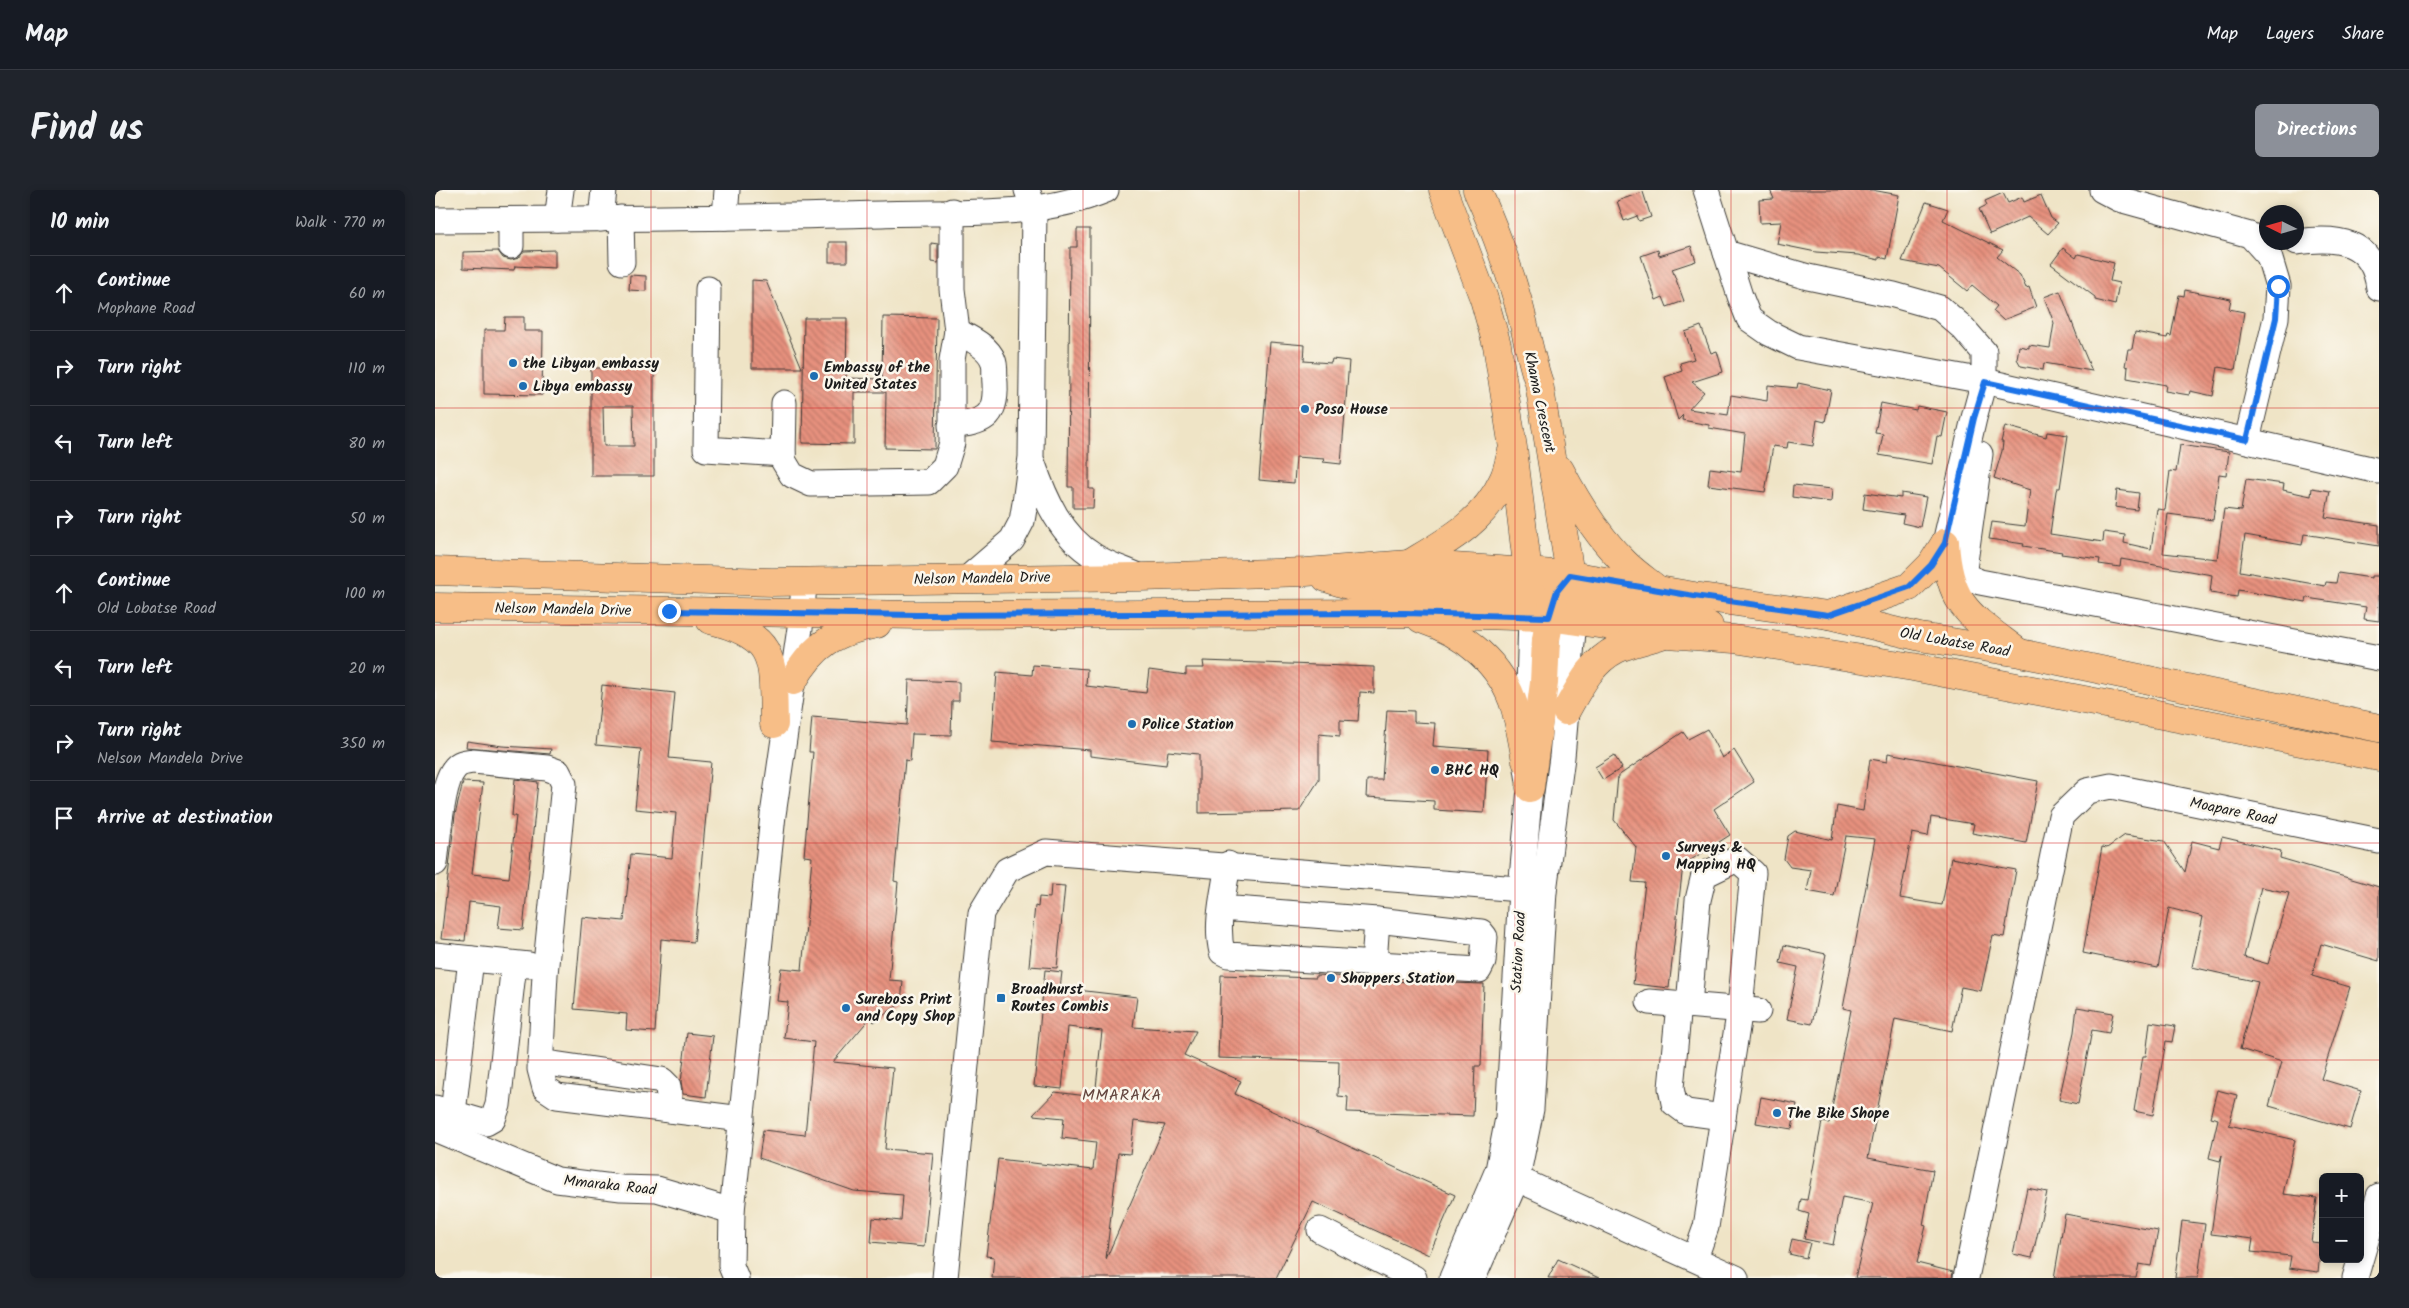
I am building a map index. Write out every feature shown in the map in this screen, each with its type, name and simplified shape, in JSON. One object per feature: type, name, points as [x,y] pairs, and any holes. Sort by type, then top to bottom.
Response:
[{"type":"main road","name":"Khama Crescent","points":[[1443,190],[1487,308],[1497,345],[1513,448],[1549,595]]},
{"type":"main road","name":"Khama Crescent","points":[[1477,190],[1498,239],[1519,305],[1531,361],[1539,383],[1552,453],[1549,595]]},
{"type":"main road","points":[[1529,777],[1544,683],[1549,595],[1529,398],[1531,361]]},
{"type":"main road","points":[[1409,564],[1458,535],[1474,521],[1504,479],[1513,448]]},
{"type":"main road","points":[[1552,453],[1575,498],[1600,534],[1624,562],[1660,591]]},
{"type":"main road","points":[[1828,615],[1909,587],[1931,565],[1951,562],[1957,598],[1967,612],[2020,653]]},
{"type":"main road","name":"Nelson Mandela Drive","points":[[435,571],[796,581],[1141,577],[1306,572],[1409,564],[1549,595]]},
{"type":"main road","points":[[1306,572],[1351,586],[1549,595],[1696,620],[1734,639]]},
{"type":"main road","name":"Old Lobatse Road","points":[[1549,595],[1660,591],[1828,615],[1920,636],[2020,653],[2379,728]]},
{"type":"main road","points":[[1549,595],[1667,634],[1734,639],[1913,667],[2379,757]]},
{"type":"main road","name":"Nelson Mandela Drive","points":[[435,607],[917,615],[1405,613],[1549,595]]},
{"type":"main road","points":[[669,611],[739,628],[764,647],[772,666],[775,724]]},
{"type":"main road","points":[[1405,613],[1437,624],[1472,645],[1489,662],[1505,683],[1515,708],[1529,777]]},
{"type":"main road","points":[[793,681],[806,659],[835,636],[849,630],[917,615]]},
{"type":"main road","points":[[1566,711],[1587,674],[1597,663],[1617,649],[1667,634]]},
{"type":"street","points":[[557,219],[561,190]]},
{"type":"street","points":[[604,190],[622,262]]},
{"type":"street","points":[[725,217],[727,190]]},
{"type":"street","points":[[435,220],[611,219],[952,212],[1031,200],[1087,198],[1106,190]]},
{"type":"street","points":[[1706,190],[1749,319],[1769,333],[1798,347],[1985,382],[2379,471]]},
{"type":"street","points":[[2102,190],[2119,199],[2250,235],[2259,245]]},
{"type":"street","points":[[968,578],[1012,540],[1017,531],[1025,503],[1031,456],[1031,200]]},
{"type":"street","points":[[784,403],[783,460],[792,475],[811,484],[929,482],[945,466],[952,443],[952,360],[957,331],[952,289],[952,212]]},
{"type":"street","points":[[511,220],[511,246]]},
{"type":"street","points":[[2304,241],[2319,238],[2346,242],[2369,258],[2378,279],[2379,288]]},
{"type":"street","points":[[2247,440],[2276,318],[2278,286],[2269,256],[2264,250]]},
{"type":"street","points":[[1726,253],[1808,277],[1894,295],[1940,308],[1963,328],[1984,352],[1985,382],[1974,418],[1951,562]]},
{"type":"street","points":[[708,289],[706,449],[783,454]]},
{"type":"street","points":[[951,426],[980,422],[993,411],[996,394],[993,359],[980,345],[957,331]]},
{"type":"street","points":[[1951,562],[1981,446],[1974,418]]},
{"type":"street","points":[[1031,456],[1044,496],[1069,534],[1095,556],[1141,577]]},
{"type":"street","points":[[1951,562],[1981,582],[2379,658]]},
{"type":"street","points":[[773,815],[775,724],[793,613],[796,581]]},
{"type":"street","name":"Station Road","points":[[1451,1278],[1507,1174],[1508,1118],[1533,890],[1566,711],[1549,595]]},
{"type":"street","points":[[736,1278],[731,1266],[733,1211],[773,815],[793,681],[793,613]]},
{"type":"street","points":[[435,863],[440,819],[449,778],[455,767],[462,762],[473,761],[547,768],[558,772],[564,784],[546,967],[540,1062],[662,1080],[668,1086],[670,1110],[742,1119]]},
{"type":"street","name":"Station Road","points":[[1473,1278],[1507,1174],[1531,1109],[1537,1028],[1529,777]]},
{"type":"street","name":"Moapare Road","points":[[1966,1278],[2061,816],[2087,791],[2111,786],[2379,841]]},
{"type":"street","points":[[945,1278],[981,913],[1007,870],[1046,852],[1228,864],[1533,890]]},
{"type":"street","points":[[1695,1258],[1706,1227],[1723,1117],[1749,1010],[1753,873],[1737,859],[1704,875],[1698,900],[1671,1088],[1674,1103],[1686,1112],[1723,1117]]},
{"type":"street","points":[[1221,908],[1377,920],[1481,932],[1485,937],[1483,962],[1479,970],[1228,955],[1222,952],[1219,943],[1221,908],[1228,864]]},
{"type":"street","points":[[1373,964],[1377,920]]},
{"type":"street","points":[[435,955],[546,967]]},
{"type":"street","points":[[471,959],[441,1117],[485,1123],[493,1119],[497,1105],[513,964]]},
{"type":"street","points":[[1649,1002],[1749,1010]]},
{"type":"street","name":"Mmaraka Road","points":[[441,1117],[557,1180],[621,1188],[657,1189],[733,1211]]},
{"type":"street","points":[[1507,1174],[1736,1278]]},
{"type":"street","points":[[2364,1265],[2377,1210]]},
{"type":"street","points":[[1320,1230],[1414,1278]]},
{"type":"building","points":[[1770,190],[1872,190],[1899,195],[1887,259],[1879,257],[1879,260],[1858,255],[1816,252],[1777,244],[1781,222],[1760,223],[1759,200],[1774,199]]},
{"type":"building","points":[[1643,192],[1651,217],[1639,221],[1637,216],[1624,221],[1617,201]]},
{"type":"building","points":[[2003,193],[2008,203],[2022,197],[2024,202],[2041,195],[2051,218],[2058,223],[2048,234],[2028,217],[1990,234],[1979,209],[1987,205],[1985,201]]},
{"type":"building","points":[[1926,202],[1948,209],[1943,220],[2003,250],[1997,257],[2020,275],[2026,288],[2029,287],[2036,307],[2003,320],[1993,311],[1997,306],[1972,285],[1967,291],[1939,268],[1902,261]]},
{"type":"building","points":[[1077,229],[1090,229],[1089,489],[1094,489],[1093,508],[1073,508],[1073,487],[1068,487],[1070,247],[1077,247]]},
{"type":"building","points":[[829,242],[847,242],[847,262],[829,262]]},
{"type":"building","points":[[931,243],[938,244],[938,263],[931,262]]},
{"type":"building","points":[[1691,246],[1696,261],[1672,269],[1684,301],[1667,307],[1663,297],[1656,300],[1641,256],[1658,250],[1659,256]]},
{"type":"building","points":[[2063,248],[2076,258],[2078,254],[2114,263],[2110,281],[2119,283],[2115,305],[2095,300],[2095,297],[2051,264]]},
{"type":"building","points":[[555,250],[555,268],[515,266],[514,270],[463,268],[463,252],[498,251],[503,258],[511,260],[519,258],[524,251]]},
{"type":"building","points":[[630,275],[646,276],[646,291],[629,290]]},
{"type":"building","points":[[752,280],[766,281],[802,368],[752,368]]},
{"type":"building","points":[[2185,290],[2231,299],[2229,309],[2244,312],[2235,370],[2218,367],[2213,396],[2190,391],[2189,395],[2165,391],[2166,385],[2127,378],[2128,367],[2125,366],[2128,349],[2132,349],[2135,332],[2167,338],[2168,335],[2171,336],[2179,295],[2184,296]]},
{"type":"building","points":[[2060,291],[2092,371],[2044,363],[2043,370],[2021,366],[2017,359],[2019,346],[2029,348],[2029,345],[2050,348],[2054,323],[2044,297]]},
{"type":"building","name":"the Libyan embassy","points":[[505,317],[524,317],[524,331],[543,331],[542,395],[484,394],[484,330],[504,330]]},
{"type":"building","points":[[883,317],[937,318],[935,449],[885,448],[886,392],[854,392],[854,444],[802,443],[804,318],[847,318],[846,378],[882,379]]},
{"type":"building","points":[[1701,326],[1711,353],[1717,351],[1723,372],[1692,382],[1704,392],[1689,409],[1728,415],[1731,395],[1767,401],[1768,385],[1797,388],[1798,383],[1831,390],[1825,422],[1817,420],[1813,446],[1788,442],[1787,448],[1773,446],[1765,492],[1708,485],[1710,468],[1741,472],[1745,434],[1709,428],[1709,425],[1682,420],[1683,415],[1678,420],[1665,377],[1682,371],[1680,363],[1694,359],[1685,332]]},
{"type":"building","name":"Poso House","points":[[1270,342],[1305,345],[1304,361],[1331,363],[1332,359],[1349,361],[1341,464],[1323,462],[1324,459],[1296,457],[1294,483],[1259,480]]},
{"type":"building","points":[[591,368],[654,368],[654,476],[591,476]],"holes":[[[603,406],[633,406],[634,446],[604,446]]]},
{"type":"building","points":[[1881,403],[1916,410],[1917,406],[1947,412],[1942,437],[1937,436],[1932,464],[1879,455],[1883,434],[1875,433]]},
{"type":"building","points":[[2005,426],[2046,437],[2047,432],[2068,435],[2060,488],[2057,488],[2056,491],[2050,534],[2103,542],[2104,532],[2125,535],[2124,543],[2151,549],[2157,509],[2165,510],[2170,471],[2176,472],[2180,445],[2229,452],[2226,475],[2219,474],[2213,520],[2168,514],[2163,553],[2217,559],[2224,509],[2241,511],[2246,479],[2284,484],[2283,490],[2311,496],[2312,488],[2330,491],[2325,517],[2379,525],[2379,546],[2304,534],[2302,545],[2245,535],[2240,571],[2325,586],[2326,582],[2336,583],[2338,573],[2371,578],[2371,576],[2379,576],[2379,621],[2364,619],[2366,607],[2307,598],[2306,602],[2238,590],[2237,597],[2210,593],[2212,575],[2121,559],[2120,567],[2099,564],[2100,559],[2061,554],[2062,552],[2023,546],[2024,544],[1989,539],[1992,522],[2025,526],[2030,490],[1994,478],[2002,451],[2003,442],[2001,442]]},
{"type":"building","points":[[1793,485],[1832,489],[1831,502],[1792,497]]},
{"type":"building","points":[[2117,490],[2139,493],[2137,510],[2115,507]]},
{"type":"building","points":[[1865,493],[1901,498],[1901,493],[1926,497],[1920,527],[1902,523],[1904,515],[1863,509]]},
{"type":"building","points":[[1203,661],[1374,667],[1374,693],[1360,692],[1358,721],[1340,720],[1340,736],[1319,734],[1319,780],[1299,811],[1199,813],[1199,754],[1168,751],[1166,765],[1090,756],[1090,750],[992,742],[997,672],[1032,675],[1033,665],[1087,669],[1086,686],[1146,693],[1149,670],[1186,675],[1186,668],[1204,668]]},
{"type":"building","points":[[909,680],[959,682],[959,701],[952,701],[951,735],[912,734],[910,761],[905,760],[894,881],[898,882],[889,980],[903,981],[901,1003],[874,1022],[870,1018],[833,1062],[893,1068],[885,1149],[933,1153],[924,1247],[871,1242],[873,1218],[901,1221],[903,1195],[854,1191],[759,1158],[763,1130],[805,1135],[814,1042],[784,1038],[788,1002],[777,1001],[781,968],[802,970],[812,857],[804,856],[813,752],[809,752],[812,717],[907,725]]},
{"type":"building","points":[[602,685],[675,693],[669,758],[711,762],[694,942],[661,939],[655,1032],[626,1030],[627,1014],[574,1009],[582,917],[624,921],[631,854],[672,858],[676,813],[635,809],[641,749],[596,745]]},
{"type":"building","name":"BHC HQ","points":[[1387,710],[1414,711],[1414,722],[1435,723],[1433,746],[1488,750],[1484,813],[1434,810],[1434,801],[1366,797],[1367,780],[1382,780]]},
{"type":"building","name":"Surveys & Mapping HQ","points":[[1707,729],[1722,758],[1734,750],[1754,782],[1714,809],[1730,835],[1683,865],[1669,988],[1633,984],[1645,883],[1632,882],[1636,847],[1614,820],[1618,776],[1683,732],[1688,739]]},
{"type":"building","points":[[467,741],[502,746],[551,749],[550,754],[466,747]]},
{"type":"building","points":[[1888,753],[2038,781],[2026,843],[1972,833],[1974,824],[1931,817],[1928,836],[1912,833],[1900,898],[1942,905],[1951,858],[2016,870],[2004,937],[1993,935],[1981,991],[1961,987],[1952,1031],[1895,1019],[1868,1158],[1933,1170],[1923,1225],[1926,1226],[1917,1263],[1953,1272],[1952,1278],[1855,1278],[1873,1203],[1842,1197],[1833,1245],[1804,1239],[1809,1214],[1799,1211],[1801,1199],[1807,1200],[1822,1122],[1829,1123],[1851,1010],[1843,1008],[1875,839],[1846,836],[1834,896],[1807,891],[1811,870],[1790,867],[1784,859],[1788,836],[1795,831],[1832,840],[1837,806],[1863,811],[1870,759],[1887,762]]},
{"type":"building","points":[[1614,755],[1622,768],[1603,780],[1595,767]]},
{"type":"building","points":[[515,779],[538,782],[523,930],[498,928],[501,906],[469,902],[465,941],[441,939],[455,815],[463,782],[483,783],[472,874],[509,878],[516,816],[512,816]]},
{"type":"building","points":[[2125,835],[2164,841],[2185,872],[2192,841],[2219,848],[2222,837],[2281,851],[2280,858],[2379,887],[2379,961],[2321,944],[2312,976],[2350,987],[2321,1079],[2361,1091],[2350,1129],[2269,1106],[2282,1062],[2240,1049],[2258,982],[2192,967],[2203,917],[2169,908],[2158,968],[2083,953],[2102,847],[2107,848]],"holes":[[[2261,887],[2289,893],[2268,964],[2244,957]]]},
{"type":"building","points":[[1051,885],[1065,886],[1057,968],[1029,966],[1035,906],[1038,907],[1039,897],[1050,898]]},
{"type":"building","points":[[1784,945],[1826,954],[1812,1024],[1787,1019],[1798,967],[1780,963]]},
{"type":"building","points":[[1045,970],[1062,972],[1060,988],[1137,997],[1133,1027],[1196,1031],[1184,1055],[1241,1081],[1235,1094],[1455,1195],[1429,1255],[1313,1202],[1276,1278],[992,1278],[994,1257],[986,1256],[998,1159],[1093,1170],[1096,1142],[1062,1138],[1064,1118],[1033,1115],[1055,1092],[1095,1097],[1102,1031],[1068,1027],[1062,1089],[1034,1086]],"holes":[[[1134,1121],[1165,1125],[1106,1259],[1118,1153],[1130,1154]]]},
{"type":"building","points":[[1221,975],[1316,978],[1316,975],[1349,977],[1349,980],[1484,984],[1481,1066],[1475,1066],[1473,1116],[1347,1112],[1348,1097],[1338,1096],[1339,1062],[1218,1058]]},
{"type":"building","points":[[2077,1007],[2113,1013],[2109,1033],[2092,1030],[2078,1104],[2059,1100],[2074,1032]]},
{"type":"building","points":[[2150,1022],[2175,1026],[2172,1042],[2166,1041],[2153,1115],[2134,1111],[2143,1056],[2146,1056]]},
{"type":"building","points":[[687,1033],[713,1036],[706,1097],[683,1094],[681,1082]]},
{"type":"building","points":[[2217,1090],[2237,1095],[2229,1125],[2295,1140],[2283,1194],[2317,1198],[2311,1242],[2319,1243],[2318,1272],[2289,1268],[2291,1256],[2251,1252],[2253,1239],[2211,1234],[2222,1155],[2220,1161],[2209,1158],[2218,1119],[2210,1117]]},
{"type":"building","name":"The Bike Shope","points":[[1761,1097],[1797,1104],[1792,1129],[1756,1123]]},
{"type":"building","points":[[2027,1188],[2047,1192],[2032,1258],[2013,1254]]},
{"type":"building","points":[[2065,1214],[2158,1231],[2151,1266],[2139,1264],[2136,1278],[2054,1278]]},
{"type":"building","points":[[2182,1221],[2205,1224],[2198,1278],[2175,1278]]},
{"type":"building","points":[[1792,1239],[1810,1243],[1806,1258],[1789,1254]]},
{"type":"building","points":[[1558,1259],[1599,1278],[1548,1278]]},
{"type":"place","name":"the Libyan embassy","points":[[513,363]]},
{"type":"place","name":"Embassy of the United States","points":[[814,376]]},
{"type":"place","name":"Libya embassy","points":[[523,386]]},
{"type":"place","name":"Poso House","points":[[1305,409]]},
{"type":"place","name":"Police Station","points":[[1132,724]]},
{"type":"place","name":"BHC HQ","points":[[1435,770]]},
{"type":"place","name":"Surveys & Mapping HQ","points":[[1666,856]]},
{"type":"place","name":"Shoppers Station","points":[[1331,978]]},
{"type":"place","name":"Broadhurst Routes Combis","points":[[1001,998]]},
{"type":"place","name":"Sureboss Print and Copy Shop","points":[[846,1008]]},
{"type":"place","name":"The Bike Shope","points":[[1777,1113]]},
{"type":"district","name":"MMARAKA","points":[[1122,1094]]},
{"type":"route","points":[[669,611],[917,615],[1405,613],[1549,617],[1557,591],[1570,575],[1660,591],[1828,615],[1909,587],[1931,565],[1945,543],[1974,418],[1985,382],[2247,440],[2276,318],[2278,286]]}]
